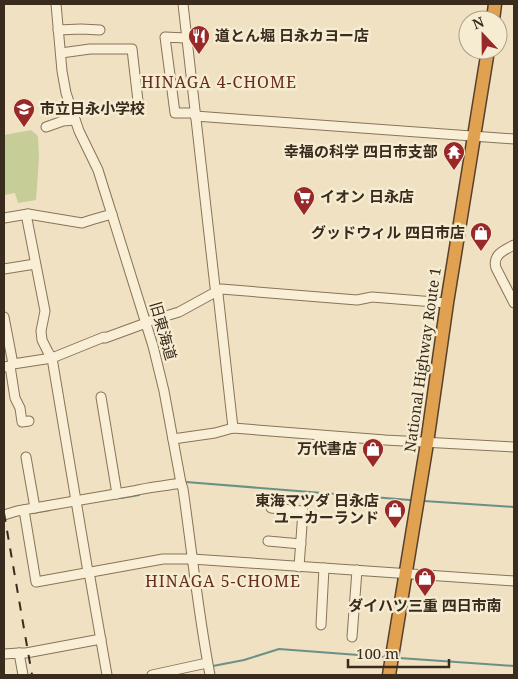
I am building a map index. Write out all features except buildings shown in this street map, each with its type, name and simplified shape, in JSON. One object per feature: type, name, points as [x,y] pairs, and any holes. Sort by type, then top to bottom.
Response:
[{"type":"highway","name":"National Highway Route 1","points":[[388,675],[427,443],[447,303],[486,60]]},
{"type":"street","name":"旧東海道","points":[[56,4],[66,93],[75,120],[93,159],[112,214],[160,371],[183,489],[199,612],[210,675]]},
{"type":"street","points":[[182,4],[233,428]]},
{"type":"street","points":[[58,30],[81,28],[100,30]]},
{"type":"street","points":[[186,38],[165,37],[175,113],[514,139]]},
{"type":"street","points":[[61,53],[132,49],[138,101]]},
{"type":"street","points":[[46,127],[63,121],[75,120]]},
{"type":"street","points":[[4,218],[28,214],[82,224],[112,214]]},
{"type":"street","points":[[28,214],[27,220],[45,312],[42,340],[52,358],[107,675]]},
{"type":"street","points":[[514,245],[500,253],[494,263],[514,303]]},
{"type":"street","points":[[4,269],[35,264]]},
{"type":"street","points":[[9,366],[52,358],[104,337],[179,312],[221,289],[357,300],[372,297],[447,303]]},
{"type":"street","points":[[4,317],[9,366],[15,398],[20,408],[22,422],[28,421]]},
{"type":"street","points":[[101,397],[117,494]]},
{"type":"street","points":[[173,439],[215,433],[233,428],[427,443],[514,447]]},
{"type":"street","points":[[26,457],[35,508]]},
{"type":"street","points":[[4,515],[181,483]]},
{"type":"street","points":[[271,508],[303,510],[299,567]]},
{"type":"street","points":[[24,510],[36,582],[163,559],[192,559],[514,581]]},
{"type":"street","points":[[268,541],[301,544]]},
{"type":"street","points":[[321,625],[324,568]]},
{"type":"street","points":[[352,637],[357,570]]},
{"type":"street","points":[[4,652],[26,653],[101,639]]},
{"type":"street","points":[[19,653],[23,675]]},
{"type":"street","points":[[152,675],[207,663]]},
{"type":"green space","points":[[31,130],[38,136],[39,158],[36,200],[18,203],[15,193],[4,195],[4,135]]},
{"type":"waterway","points":[[186,482],[410,500]]},
{"type":"waterway","points":[[121,498],[139,495]]},
{"type":"waterway","points":[[424,501],[514,507]]},
{"type":"waterway","points":[[33,513],[50,510]]},
{"type":"waterway","points":[[213,666],[244,660],[279,649],[385,657]]},
{"type":"waterway","points":[[399,658],[514,666]]},
{"type":"railway","points":[[4,513],[32,675]]},
{"type":"place","name":"道とん堀 日永カヨー店","points":[[199,55]]},
{"type":"place","name":"市立日永小学校","points":[[24,128]]},
{"type":"place","name":"幸福の科学 四日市支部","points":[[454,171]]},
{"type":"place","name":"イオン 日永店","points":[[304,216]]},
{"type":"place","name":"グッドウィル 四日市店","points":[[481,252]]},
{"type":"place","name":"万代書店","points":[[373,468]]},
{"type":"place","name":"東海マツダ 日永店 ユーカーランド","points":[[395,529]]},
{"type":"place","name":"ダイハツ三重 四日市南","points":[[425,597]]},
{"type":"district","name":"HINAGA 4-CHOME","points":[[219,82]]},
{"type":"district","name":"HINAGA 5-CHOME","points":[[223,581]]}]
